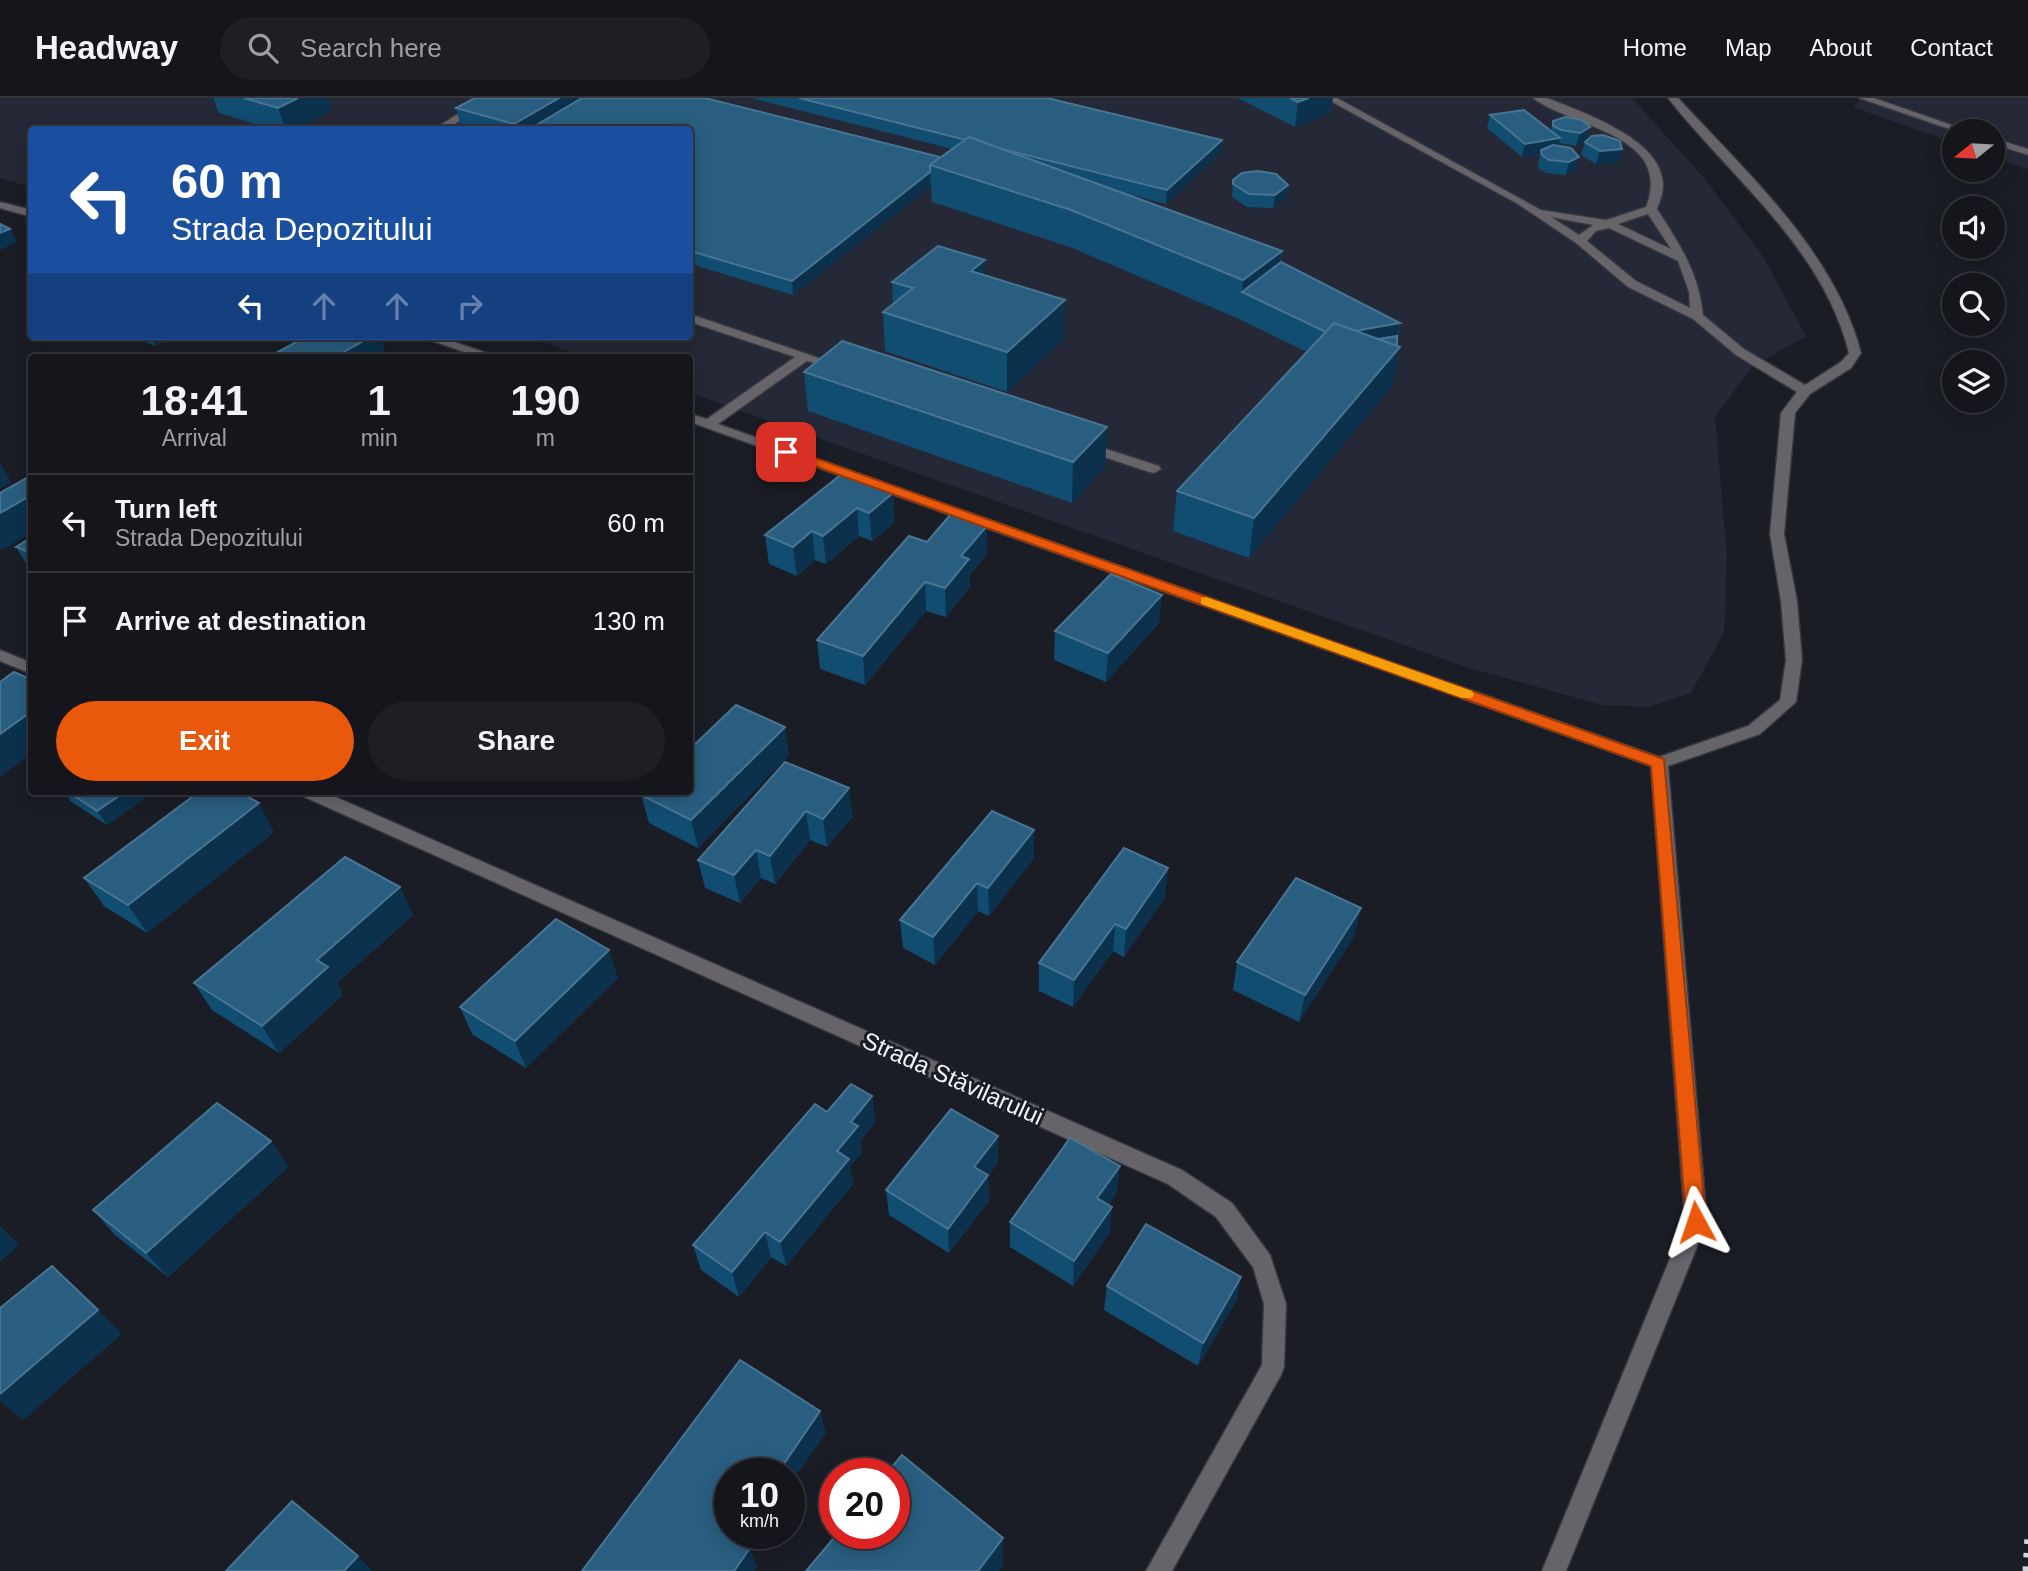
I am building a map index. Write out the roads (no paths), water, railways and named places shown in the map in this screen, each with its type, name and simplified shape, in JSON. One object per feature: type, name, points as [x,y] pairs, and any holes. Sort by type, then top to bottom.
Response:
[{"type":"street","points":[[444,126],[491,98]]},
{"type":"street","points":[[1330,98],[1533,209],[1580,241],[1632,284],[1698,316],[1740,352],[1805,391]]},
{"type":"street","points":[[1538,98],[1587,118],[1623,138],[1654,165],[1659,188],[1651,209],[1612,225],[1592,229],[1580,241]]},
{"type":"street","points":[[693,419],[1658,763],[1754,730],[1788,702],[1794,660],[1789,601],[1777,534],[1788,413],[1805,391],[1846,365],[1855,353],[1853,338],[1839,301],[1763,201],[1672,98]]},
{"type":"street","points":[[1864,98],[1942,124]]},
{"type":"street","points":[[2006,145],[2028,152]]},
{"type":"street","points":[[0,205],[28,213]]},
{"type":"street","points":[[1533,209],[1612,225],[1683,259]]},
{"type":"street","points":[[1651,209],[1683,259],[1695,292],[1698,316]]},
{"type":"street","points":[[693,319],[857,372]]},
{"type":"street","points":[[437,340],[482,354]]},
{"type":"street","points":[[709,424],[805,356]]},
{"type":"street","points":[[1077,444],[1154,469]]},
{"type":"street","points":[[0,655],[28,667]]},
{"type":"street","points":[[1554,1571],[1696,1222],[1658,763]]},
{"type":"street","name":"Strada Stăvilarului","points":[[315,795],[1175,1177],[1224,1210],[1262,1262],[1275,1304],[1273,1367],[1158,1571]]},
{"type":"railway","points":[[2026,1571],[2028,1536]]}]
